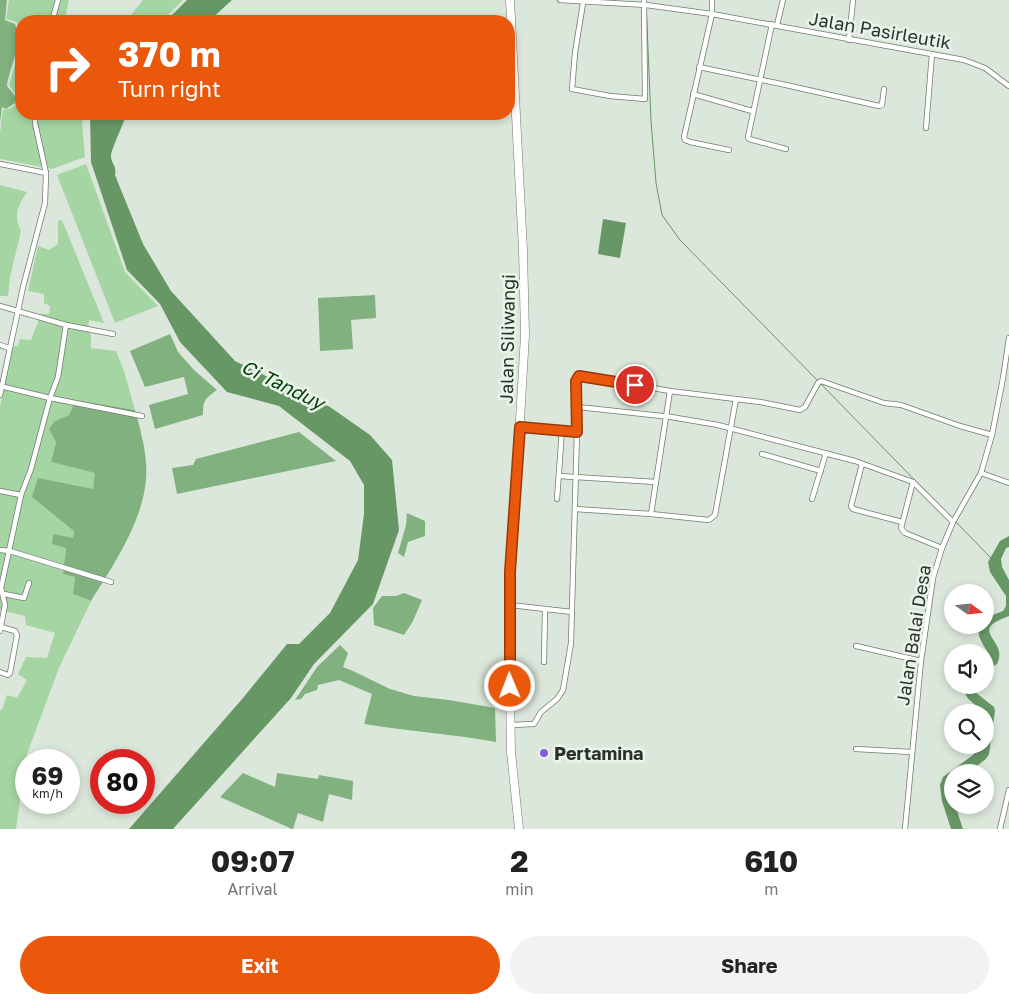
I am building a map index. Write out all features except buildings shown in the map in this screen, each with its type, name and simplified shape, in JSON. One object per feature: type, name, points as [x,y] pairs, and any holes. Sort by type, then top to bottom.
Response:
[{"type":"highway","name":"Jalan Siliwangi","points":[[510,0],[511,15]]},
{"type":"highway","name":"Jalan Siliwangi","points":[[515,98],[525,293],[525,335],[510,604],[511,725],[515,802],[519,829]]},
{"type":"street","points":[[54,15],[58,0]]},
{"type":"street","name":"Jalan Pasirleutik","points":[[560,0],[646,4],[775,25],[964,60],[976,64],[1009,86]]},
{"type":"street","points":[[712,0],[712,14],[693,94],[685,140],[729,150]]},
{"type":"street","points":[[783,0],[759,79],[747,135],[748,138],[786,149]]},
{"type":"street","points":[[849,40],[853,0]]},
{"type":"street","points":[[586,2],[575,53],[572,89],[610,96],[645,99],[646,4]]},
{"type":"street","points":[[926,128],[932,54]]},
{"type":"street","points":[[699,67],[879,106],[882,105],[884,89]]},
{"type":"street","points":[[693,94],[752,111]]},
{"type":"street","points":[[0,395],[9,348],[45,203],[46,173],[35,120]]},
{"type":"street","points":[[0,164],[46,173]]},
{"type":"street","points":[[0,306],[66,325],[113,334]]},
{"type":"street","points":[[0,672],[8,675],[10,673],[17,635],[15,631],[1,629],[5,605],[4,594],[1,588],[21,495],[31,469],[50,398],[58,377],[66,325]]},
{"type":"street","name":"Jalan Balai Desa","points":[[905,829],[921,660],[932,587],[942,548],[953,521],[980,473],[992,435],[1009,338]]},
{"type":"street","points":[[0,345],[9,348]]},
{"type":"street","points":[[511,725],[534,724],[541,712],[564,690],[571,643],[578,407],[576,381],[579,376],[670,391],[803,409],[819,382],[874,400],[901,405],[992,435]]},
{"type":"street","points":[[1,387],[142,416]]},
{"type":"street","points":[[651,514],[670,391]]},
{"type":"street","points":[[575,509],[709,520],[713,518],[736,399]]},
{"type":"street","points":[[578,407],[667,416],[731,427],[826,453],[913,482],[953,521]]},
{"type":"street","points":[[520,427],[577,432]]},
{"type":"street","points":[[556,499],[562,430]]},
{"type":"street","points":[[812,499],[826,453]]},
{"type":"street","points":[[762,454],[821,471]]},
{"type":"street","points":[[862,464],[851,506],[853,509],[902,522]]},
{"type":"street","points":[[980,473],[1009,483]]},
{"type":"street","points":[[559,476],[656,482]]},
{"type":"street","points":[[913,482],[901,528],[905,533],[942,548]]},
{"type":"street","points":[[0,491],[21,495]]},
{"type":"street","points":[[0,550],[10,551],[111,582]]},
{"type":"street","points":[[4,594],[25,598],[29,583]]},
{"type":"street","points":[[510,604],[572,612]]},
{"type":"street","points":[[544,662],[545,609]]},
{"type":"street","points":[[856,646],[921,660]]},
{"type":"street","points":[[856,749],[911,752]]},
{"type":"street","points":[[1000,829],[1008,804],[1009,790]]},
{"type":"shaded area","points":[[0,0],[7,0],[5,20],[15,24],[15,55],[7,86],[15,96],[15,103],[6,109],[2,107],[0,123]]},
{"type":"shaded area","points":[[9,0],[69,0],[66,15],[15,15],[15,21],[6,19]]},
{"type":"shaded area","points":[[143,0],[183,0],[168,15],[131,15]]},
{"type":"shaded area","points":[[187,0],[232,0],[216,15],[172,15]]},
{"type":"shaded area","points":[[15,64],[15,94],[9,85]]},
{"type":"shaded area","points":[[15,105],[15,120],[82,120],[85,157],[52,169],[0,159],[0,133],[3,110]]},
{"type":"shaded area","points":[[90,120],[125,120],[111,154],[115,175],[143,244],[171,291],[235,361],[330,407],[370,435],[392,460],[399,530],[373,604],[314,664],[291,698],[173,829],[129,829],[142,814],[155,814],[155,799],[287,644],[299,644],[330,613],[358,560],[364,514],[364,485],[350,461],[279,406],[227,392],[180,342],[160,304],[127,270],[91,162]]},
{"type":"shaded area","points":[[86,164],[125,272],[158,306],[115,323],[57,175]]},
{"type":"shaded area","points":[[0,185],[27,192],[21,201],[17,215],[21,231],[10,277],[8,296],[0,296]]},
{"type":"shaded area","points":[[603,219],[626,223],[620,258],[598,254]]},
{"type":"shaded area","points":[[62,220],[104,323],[89,320],[88,331],[91,335],[91,348],[116,351],[135,410],[77,400],[69,415],[55,421],[56,442],[51,462],[96,473],[93,489],[74,531],[73,538],[66,548],[63,574],[76,577],[73,594],[91,601],[59,668],[29,749],[15,749],[15,814],[18,814],[16,829],[0,829],[0,710],[2,710],[7,695],[17,698],[27,680],[18,674],[26,657],[47,658],[55,633],[26,625],[25,616],[0,610],[0,407],[11,347],[18,346],[20,339],[31,340],[41,314],[49,314],[50,306],[44,303],[44,294],[28,291],[38,246],[49,250],[58,244],[58,221]]},
{"type":"shaded area","points":[[375,295],[376,318],[351,320],[353,349],[320,351],[318,298]]},
{"type":"shaded area","points":[[170,334],[178,352],[194,370],[217,390],[206,400],[203,415],[155,429],[149,405],[188,394],[184,377],[145,387],[130,351]]},
{"type":"shaded area","points":[[76,400],[135,410],[144,444],[146,462],[144,495],[133,527],[126,543],[91,601],[73,594],[75,577],[63,574],[66,548],[52,544],[53,534],[73,538],[74,531],[32,497],[38,478],[93,489],[95,473],[51,462],[56,442],[49,429],[55,421],[69,415]]},
{"type":"shaded area","points":[[299,432],[336,461],[177,494],[172,468],[193,465],[196,459]]},
{"type":"shaded area","points":[[407,513],[425,521],[425,536],[408,542],[404,557],[398,553],[406,525]]},
{"type":"shaded area","points":[[1009,536],[1009,547],[1006,548],[1001,559],[1002,567],[1009,580],[1009,616],[994,624],[994,614],[1003,611],[1006,606],[1006,596],[990,572],[988,562],[1000,541]]},
{"type":"shaded area","points":[[404,593],[422,600],[413,621],[404,635],[374,625],[373,608],[382,596],[396,596]]},
{"type":"shaded area","points":[[979,634],[990,634],[997,645],[999,657],[997,664],[994,666],[994,644],[983,644]]},
{"type":"shaded area","points":[[340,645],[348,653],[343,667],[390,689],[414,696],[495,708],[496,742],[364,724],[372,694],[339,680],[318,685],[317,690],[305,694],[301,699],[295,700],[317,667]]},
{"type":"shaded area","points":[[965,694],[978,694],[990,704],[974,704]]},
{"type":"shaded area","points":[[989,754],[979,764],[961,764],[973,755]]},
{"type":"shaded area","points":[[243,773],[275,787],[277,773],[318,779],[319,775],[353,781],[352,800],[329,794],[323,822],[298,813],[292,829],[220,797]]},
{"type":"shaded area","points":[[944,776],[944,807],[940,785]]},
{"type":"shaded area","points":[[946,814],[958,814],[963,829],[951,829]]},
{"type":"waterway","points":[[646,0],[651,121],[656,183],[662,215],[680,240],[818,381]]},
{"type":"waterway","points":[[821,384],[935,501]]},
{"type":"waterway","points":[[956,522],[991,558]]},
{"type":"place","name":"Pertamina","points":[[544,753]]},
{"type":"route","points":[[510,686],[510,572],[520,427],[577,432],[576,381],[579,376],[635,385]]},
{"type":"water label","name":"Ci Tanduy","points":[[283,384]]}]
